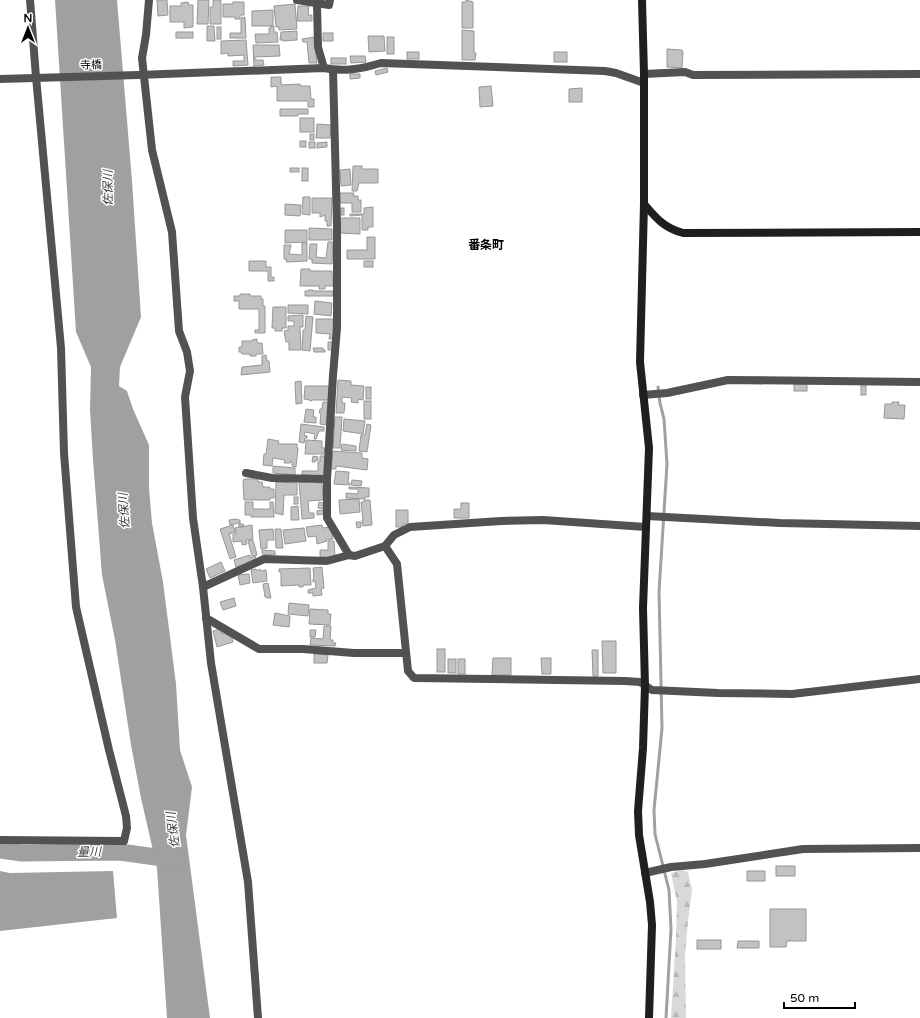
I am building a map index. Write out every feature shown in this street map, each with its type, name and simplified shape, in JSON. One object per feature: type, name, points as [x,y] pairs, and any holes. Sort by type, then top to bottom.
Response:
[{"type":"street","points":[[0,840],[124,841],[127,828],[126,816],[76,607],[64,453],[62,348],[40,77],[30,0]]},
{"type":"street","points":[[149,0],[141,75],[152,150],[172,232],[179,332],[187,352],[190,371],[185,397],[193,518],[203,587],[211,663],[248,882],[258,1018]]},
{"type":"street","points":[[297,0],[329,5],[330,0]]},
{"type":"street","points":[[642,0],[644,74],[644,204],[640,355],[649,448],[643,608],[645,686],[643,748],[638,811],[639,835],[650,902],[652,925],[649,1018]]},
{"type":"street","points":[[317,4],[318,47],[324,68]]},
{"type":"street","name":"寺橋","points":[[0,78],[141,75],[324,68],[332,70],[360,69],[381,63],[605,71],[616,73],[644,83]]},
{"type":"street","points":[[332,70],[337,226],[337,328],[327,479],[327,518],[349,555]]},
{"type":"street","points":[[644,74],[685,72],[693,75],[920,74]]},
{"type":"street","points":[[644,204],[665,226],[683,233],[920,232]]},
{"type":"street","points":[[643,395],[667,393],[728,380],[920,382]]},
{"type":"street","points":[[246,473],[272,478],[327,479]]},
{"type":"street","points":[[647,516],[780,523],[920,526]]},
{"type":"street","points":[[203,587],[264,559],[326,561],[349,555],[355,556],[385,546],[394,535],[410,527],[501,521],[543,520],[646,527]]},
{"type":"street","points":[[385,546],[397,564],[408,671],[414,678],[625,681],[640,682],[652,690],[792,694],[920,679]]},
{"type":"street","points":[[206,618],[259,649],[303,648],[354,653],[406,653]]},
{"type":"street","points":[[645,873],[671,867],[705,864],[803,849],[920,848]]},
{"type":"green space","points":[[682,870],[688,872],[692,890],[685,955],[686,1018],[671,1018],[677,902],[671,873]]},
{"type":"water","name":"佐保川","points":[[55,0],[117,0],[132,181],[141,317],[120,367],[119,386],[127,391],[133,409],[149,445],[149,488],[152,523],[163,582],[176,684],[180,750],[192,787],[186,835],[210,1018],[167,1018],[157,868],[131,745],[115,640],[102,575],[90,410],[91,367],[76,332]]},
{"type":"water","points":[[0,871],[10,873],[113,871],[117,918],[0,931]]},
{"type":"building","points":[[157,0],[167,0],[168,15],[158,16]]},
{"type":"building","points":[[198,0],[209,0],[208,24],[197,24]]},
{"type":"building","points":[[213,0],[221,0],[221,24],[210,24],[210,7],[213,7]]},
{"type":"building","points":[[466,0],[473,2],[473,28],[462,28],[462,2],[466,2]]},
{"type":"building","points":[[188,2],[189,5],[193,5],[193,27],[184,28],[184,22],[170,22],[170,6],[181,6],[181,3]]},
{"type":"building","points":[[233,2],[244,2],[244,15],[240,15],[240,19],[235,19],[235,17],[223,17],[223,4],[233,4]]},
{"type":"building","points":[[295,4],[297,29],[279,30],[279,27],[276,27],[274,6]]},
{"type":"building","points":[[298,6],[309,6],[308,15],[312,15],[312,21],[297,21]]},
{"type":"building","points":[[273,10],[273,26],[252,26],[252,11]]},
{"type":"building","points":[[245,17],[246,38],[230,38],[230,33],[241,33],[241,18]]},
{"type":"building","points":[[207,26],[214,26],[215,41],[207,41]]},
{"type":"building","points":[[271,26],[274,26],[274,32],[277,32],[278,42],[256,43],[255,34],[269,34],[269,28],[271,28]]},
{"type":"building","points":[[217,27],[221,27],[221,39],[217,39]]},
{"type":"building","points":[[462,30],[474,31],[474,53],[476,53],[475,60],[462,60]]},
{"type":"building","points":[[297,31],[297,40],[280,40],[281,32]]},
{"type":"building","points":[[176,32],[193,32],[193,38],[176,38]]},
{"type":"building","points":[[323,33],[333,33],[333,41],[323,41]]},
{"type":"building","points":[[368,36],[384,36],[385,51],[369,52]]},
{"type":"building","points":[[314,37],[317,63],[309,63],[307,42],[303,42],[302,39]]},
{"type":"building","points":[[387,37],[394,37],[394,54],[387,54]]},
{"type":"building","points":[[246,40],[248,65],[233,66],[233,61],[244,61],[244,55],[228,56],[228,53],[221,54],[221,41]]},
{"type":"building","points":[[253,45],[279,45],[280,56],[255,57],[255,60],[263,60],[264,65],[254,66]]},
{"type":"building","points":[[667,49],[682,50],[682,68],[667,67]]},
{"type":"building","points":[[407,52],[419,52],[419,59],[407,59]]},
{"type":"building","points":[[554,52],[567,52],[567,62],[554,62]]},
{"type":"building","points":[[350,56],[365,56],[366,62],[351,63]]},
{"type":"building","points":[[331,58],[346,58],[346,64],[331,64]]},
{"type":"building","points":[[387,68],[388,72],[376,75],[375,71]]},
{"type":"building","points":[[350,74],[360,74],[360,78],[350,79]]},
{"type":"building","points":[[271,77],[281,77],[281,85],[300,84],[301,86],[310,86],[311,99],[314,99],[314,107],[308,107],[308,101],[277,101],[277,86],[271,87]]},
{"type":"building","points":[[491,86],[493,106],[480,107],[479,87]]},
{"type":"building","points":[[582,88],[582,102],[569,102],[569,89]]},
{"type":"building","points":[[280,109],[308,109],[308,114],[298,114],[298,116],[280,116]]},
{"type":"building","points":[[300,118],[314,118],[314,132],[300,132]]},
{"type":"building","points":[[317,124],[331,125],[330,138],[316,138]]},
{"type":"building","points":[[310,134],[314,134],[314,140],[310,140]]},
{"type":"building","points":[[300,141],[306,141],[306,147],[300,147]]},
{"type":"building","points":[[309,142],[315,142],[315,148],[309,148]]},
{"type":"building","points":[[327,142],[327,147],[317,148],[317,143]]},
{"type":"building","points":[[353,166],[362,166],[362,169],[378,169],[378,183],[359,183],[357,191],[352,191]]},
{"type":"building","points":[[290,168],[299,168],[299,172],[290,172]]},
{"type":"building","points":[[302,168],[308,168],[308,181],[302,181]]},
{"type":"building","points":[[350,169],[351,185],[341,186],[340,170]]},
{"type":"building","points":[[340,193],[354,193],[353,196],[358,196],[358,200],[361,200],[361,212],[352,212],[352,203],[340,203]]},
{"type":"building","points":[[303,197],[310,197],[310,215],[302,214]]},
{"type":"building","points":[[312,198],[332,198],[331,226],[327,226],[325,215],[320,217],[320,213],[312,213]]},
{"type":"building","points":[[285,204],[301,205],[300,216],[285,215]]},
{"type":"building","points":[[373,207],[373,227],[368,227],[368,230],[362,230],[362,215],[350,216],[350,214],[364,214],[364,208]]},
{"type":"building","points":[[341,208],[344,208],[344,215],[341,215]]},
{"type":"building","points":[[340,218],[360,218],[360,234],[340,233]]},
{"type":"building","points":[[309,228],[332,229],[332,240],[309,240]]},
{"type":"building","points":[[285,230],[307,230],[307,242],[285,243]]},
{"type":"building","points":[[367,237],[375,237],[375,259],[347,259],[347,250],[367,250]]},
{"type":"building","points":[[328,242],[333,242],[332,264],[312,263],[312,259],[309,259],[310,244],[317,244],[316,257],[326,258]]},
{"type":"building","points":[[302,243],[307,243],[307,261],[286,262],[287,260],[284,259],[284,245],[291,245],[289,254],[302,255]]},
{"type":"building","points":[[249,261],[266,261],[266,267],[271,267],[271,277],[274,277],[274,281],[268,281],[268,271],[249,271]]},
{"type":"building","points":[[364,261],[373,261],[373,267],[364,267]]},
{"type":"building","points":[[301,269],[310,269],[310,271],[332,271],[333,286],[325,286],[325,289],[319,289],[319,286],[300,286]]},
{"type":"building","points":[[305,291],[333,291],[333,296],[305,296]]},
{"type":"building","points":[[240,294],[261,296],[261,299],[263,299],[263,306],[265,306],[265,333],[255,333],[255,330],[259,330],[259,309],[239,309],[239,301],[234,301],[234,296],[240,296]]},
{"type":"building","points":[[315,301],[332,303],[331,316],[314,314]]},
{"type":"building","points":[[288,305],[308,305],[308,314],[288,313]]},
{"type":"building","points":[[273,307],[286,307],[286,328],[282,328],[282,331],[275,331],[275,328],[272,328]]},
{"type":"building","points":[[303,315],[303,327],[300,327],[301,350],[289,350],[289,342],[286,342],[284,331],[288,330],[288,326],[294,326],[294,321],[288,321],[288,316]]},
{"type":"building","points":[[306,316],[313,317],[310,351],[302,350],[303,330],[305,330]]},
{"type":"building","points":[[316,319],[333,319],[333,339],[329,339],[330,334],[316,333]]},
{"type":"building","points":[[257,339],[257,343],[262,343],[263,354],[250,356],[250,354],[242,354],[239,352],[239,347],[242,347],[242,341],[252,341]]},
{"type":"building","points":[[328,342],[332,342],[333,350],[328,350]]},
{"type":"building","points":[[313,348],[323,348],[325,352],[314,352]]},
{"type":"building","points":[[266,355],[267,361],[269,361],[270,372],[241,375],[242,367],[262,365],[262,356]]},
{"type":"building","points":[[338,380],[351,381],[351,385],[364,386],[363,400],[358,399],[358,403],[351,402],[352,398],[342,397],[342,403],[345,403],[344,413],[336,413]]},
{"type":"building","points":[[301,381],[302,403],[296,404],[295,382]]},
{"type":"building","points":[[794,384],[807,384],[807,391],[794,391]]},
{"type":"building","points":[[305,386],[329,386],[328,400],[310,401],[304,399]]},
{"type":"building","points":[[861,386],[866,386],[866,395],[861,395]]},
{"type":"building","points":[[366,387],[371,387],[371,399],[366,399]]},
{"type":"building","points":[[364,401],[371,401],[371,419],[364,419]]},
{"type":"building","points":[[323,402],[328,402],[326,425],[320,424],[321,413],[319,413],[320,409],[322,409]]},
{"type":"building","points":[[892,402],[899,402],[898,405],[905,405],[904,419],[884,418],[885,404],[892,404]]},
{"type":"building","points":[[306,409],[314,410],[313,417],[316,417],[316,423],[304,422]]},
{"type":"building","points":[[335,417],[342,417],[340,448],[333,448]]},
{"type":"building","points":[[344,419],[365,421],[363,434],[343,431]]},
{"type":"building","points":[[301,424],[324,427],[324,431],[319,431],[316,439],[314,439],[315,434],[305,432],[304,435],[307,436],[307,438],[305,438],[304,443],[299,442]]},
{"type":"building","points":[[367,424],[371,425],[367,452],[359,451],[361,435],[365,435]]},
{"type":"building","points":[[268,439],[279,441],[278,444],[297,444],[296,467],[292,466],[291,461],[290,463],[284,463],[285,460],[273,458],[272,466],[263,465]]},
{"type":"building","points":[[306,440],[322,441],[322,448],[325,448],[324,454],[305,454]]},
{"type":"building","points":[[342,444],[356,446],[356,451],[341,450]]},
{"type":"building","points":[[333,451],[362,453],[362,458],[368,459],[367,470],[336,466],[336,469],[331,469]]},
{"type":"building","points":[[313,456],[318,457],[318,461],[316,460],[315,462],[312,462]]},
{"type":"building","points":[[320,456],[325,456],[324,476],[302,475],[302,471],[318,471]]},
{"type":"building","points":[[273,466],[295,468],[295,475],[273,473]]},
{"type":"building","points":[[336,471],[349,472],[348,483],[350,483],[350,485],[334,484]]},
{"type":"building","points":[[244,479],[258,479],[258,482],[262,482],[263,487],[270,487],[270,489],[274,489],[274,498],[270,498],[270,500],[244,500]]},
{"type":"building","points":[[352,480],[362,481],[361,486],[351,485]]},
{"type":"building","points":[[317,481],[317,483],[322,483],[323,500],[308,501],[309,513],[314,513],[314,518],[302,519],[299,482]]},
{"type":"building","points":[[276,482],[297,483],[297,495],[284,495],[283,515],[275,513]]},
{"type":"building","points":[[349,487],[369,488],[369,497],[365,497],[365,499],[346,498],[346,493],[358,494],[358,489],[349,489]]},
{"type":"building","points":[[294,497],[298,497],[298,504],[294,504]]},
{"type":"building","points":[[359,499],[360,512],[340,514],[339,500]]},
{"type":"building","points":[[364,500],[370,500],[372,525],[363,526],[361,502],[364,502]]},
{"type":"building","points":[[245,502],[253,502],[253,509],[270,509],[270,502],[273,502],[274,517],[251,517],[251,515],[245,515]]},
{"type":"building","points":[[319,502],[323,503],[323,509],[318,508]]},
{"type":"building","points":[[461,503],[469,503],[469,518],[454,518],[454,509],[461,509]]},
{"type":"building","points":[[298,506],[299,520],[291,520],[291,507]]},
{"type":"building","points":[[323,510],[324,514],[317,515],[317,511]]},
{"type":"building","points":[[396,510],[408,510],[408,524],[403,524],[403,527],[396,527]]},
{"type":"building","points":[[229,520],[240,520],[240,524],[243,524],[244,526],[239,527],[239,523],[230,525]]},
{"type":"building","points":[[356,522],[361,522],[361,527],[357,528]]},
{"type":"building","points":[[233,525],[235,532],[229,534],[236,557],[230,559],[220,529]]},
{"type":"building","points":[[252,525],[253,539],[246,540],[247,544],[242,545],[242,541],[233,542],[233,534],[236,534],[235,528]]},
{"type":"building","points":[[322,525],[323,528],[331,527],[333,539],[317,544],[316,536],[308,537],[306,527]]},
{"type":"building","points":[[304,528],[306,541],[285,544],[283,530]]},
{"type":"building","points":[[273,529],[274,540],[267,540],[267,548],[261,549],[259,530]]},
{"type":"building","points":[[275,529],[281,529],[283,548],[276,548]]},
{"type":"building","points":[[253,540],[257,555],[252,556],[248,541]]},
{"type":"building","points":[[328,541],[334,541],[335,557],[320,557],[320,550],[328,550]]},
{"type":"building","points":[[262,550],[275,551],[275,555],[262,554]]},
{"type":"building","points":[[250,555],[250,558],[255,556],[257,561],[236,567],[234,560]]},
{"type":"building","points":[[221,562],[225,571],[210,578],[206,569]]},
{"type":"building","points":[[322,567],[324,588],[321,589],[322,595],[313,596],[313,593],[308,593],[308,590],[316,588],[315,581],[313,582],[313,568]]},
{"type":"building","points":[[310,568],[311,585],[303,585],[303,587],[299,587],[299,585],[281,586],[281,572],[279,572],[279,569]]},
{"type":"building","points":[[256,569],[257,571],[260,569],[261,571],[266,570],[267,581],[253,583],[251,570]]},
{"type":"building","points":[[249,574],[250,583],[240,585],[238,575]]},
{"type":"building","points":[[268,583],[271,598],[265,597],[263,584]]},
{"type":"building","points":[[234,598],[236,606],[223,610],[220,602]]},
{"type":"building","points":[[289,603],[309,605],[308,616],[288,614]]},
{"type":"building","points":[[310,609],[328,610],[328,614],[331,614],[330,625],[309,624]]},
{"type":"building","points":[[275,613],[290,616],[289,627],[273,625]]},
{"type":"building","points":[[324,626],[331,626],[330,640],[333,640],[333,643],[336,643],[335,646],[310,645],[311,638],[323,639]]},
{"type":"building","points":[[220,629],[222,634],[227,633],[228,636],[231,635],[233,642],[217,647],[213,631]]},
{"type":"building","points":[[310,630],[316,630],[315,637],[310,637]]},
{"type":"building","points":[[602,641],[616,641],[616,673],[603,673]]},
{"type":"building","points":[[437,649],[445,649],[445,672],[437,672]]},
{"type":"building","points":[[592,650],[598,650],[598,676],[593,676]]},
{"type":"building","points":[[314,654],[328,655],[327,663],[314,663]]},
{"type":"building","points":[[493,658],[511,658],[511,675],[492,675]]},
{"type":"building","points":[[541,658],[551,658],[551,674],[542,674]]},
{"type":"building","points":[[448,659],[456,659],[456,673],[448,673]]},
{"type":"building","points":[[458,659],[465,659],[465,674],[458,674]]},
{"type":"building","points":[[776,866],[795,866],[795,876],[776,876]]},
{"type":"building","points":[[747,871],[765,871],[765,881],[747,881]]},
{"type":"building","points":[[770,909],[806,909],[806,941],[787,941],[786,947],[770,947]]},
{"type":"building","points":[[697,940],[721,940],[721,949],[697,949]]},
{"type":"building","points":[[738,941],[759,941],[759,948],[737,948]]},
{"type":"waterway","points":[[658,387],[664,419],[667,464],[659,592],[662,728],[654,810],[655,834],[669,890],[671,929],[666,1018]]},
{"type":"waterway","name":"量川","points":[[0,850],[22,853],[120,852],[177,860]]},
{"type":"district","name":"番条町","points":[[486,245]]}]
